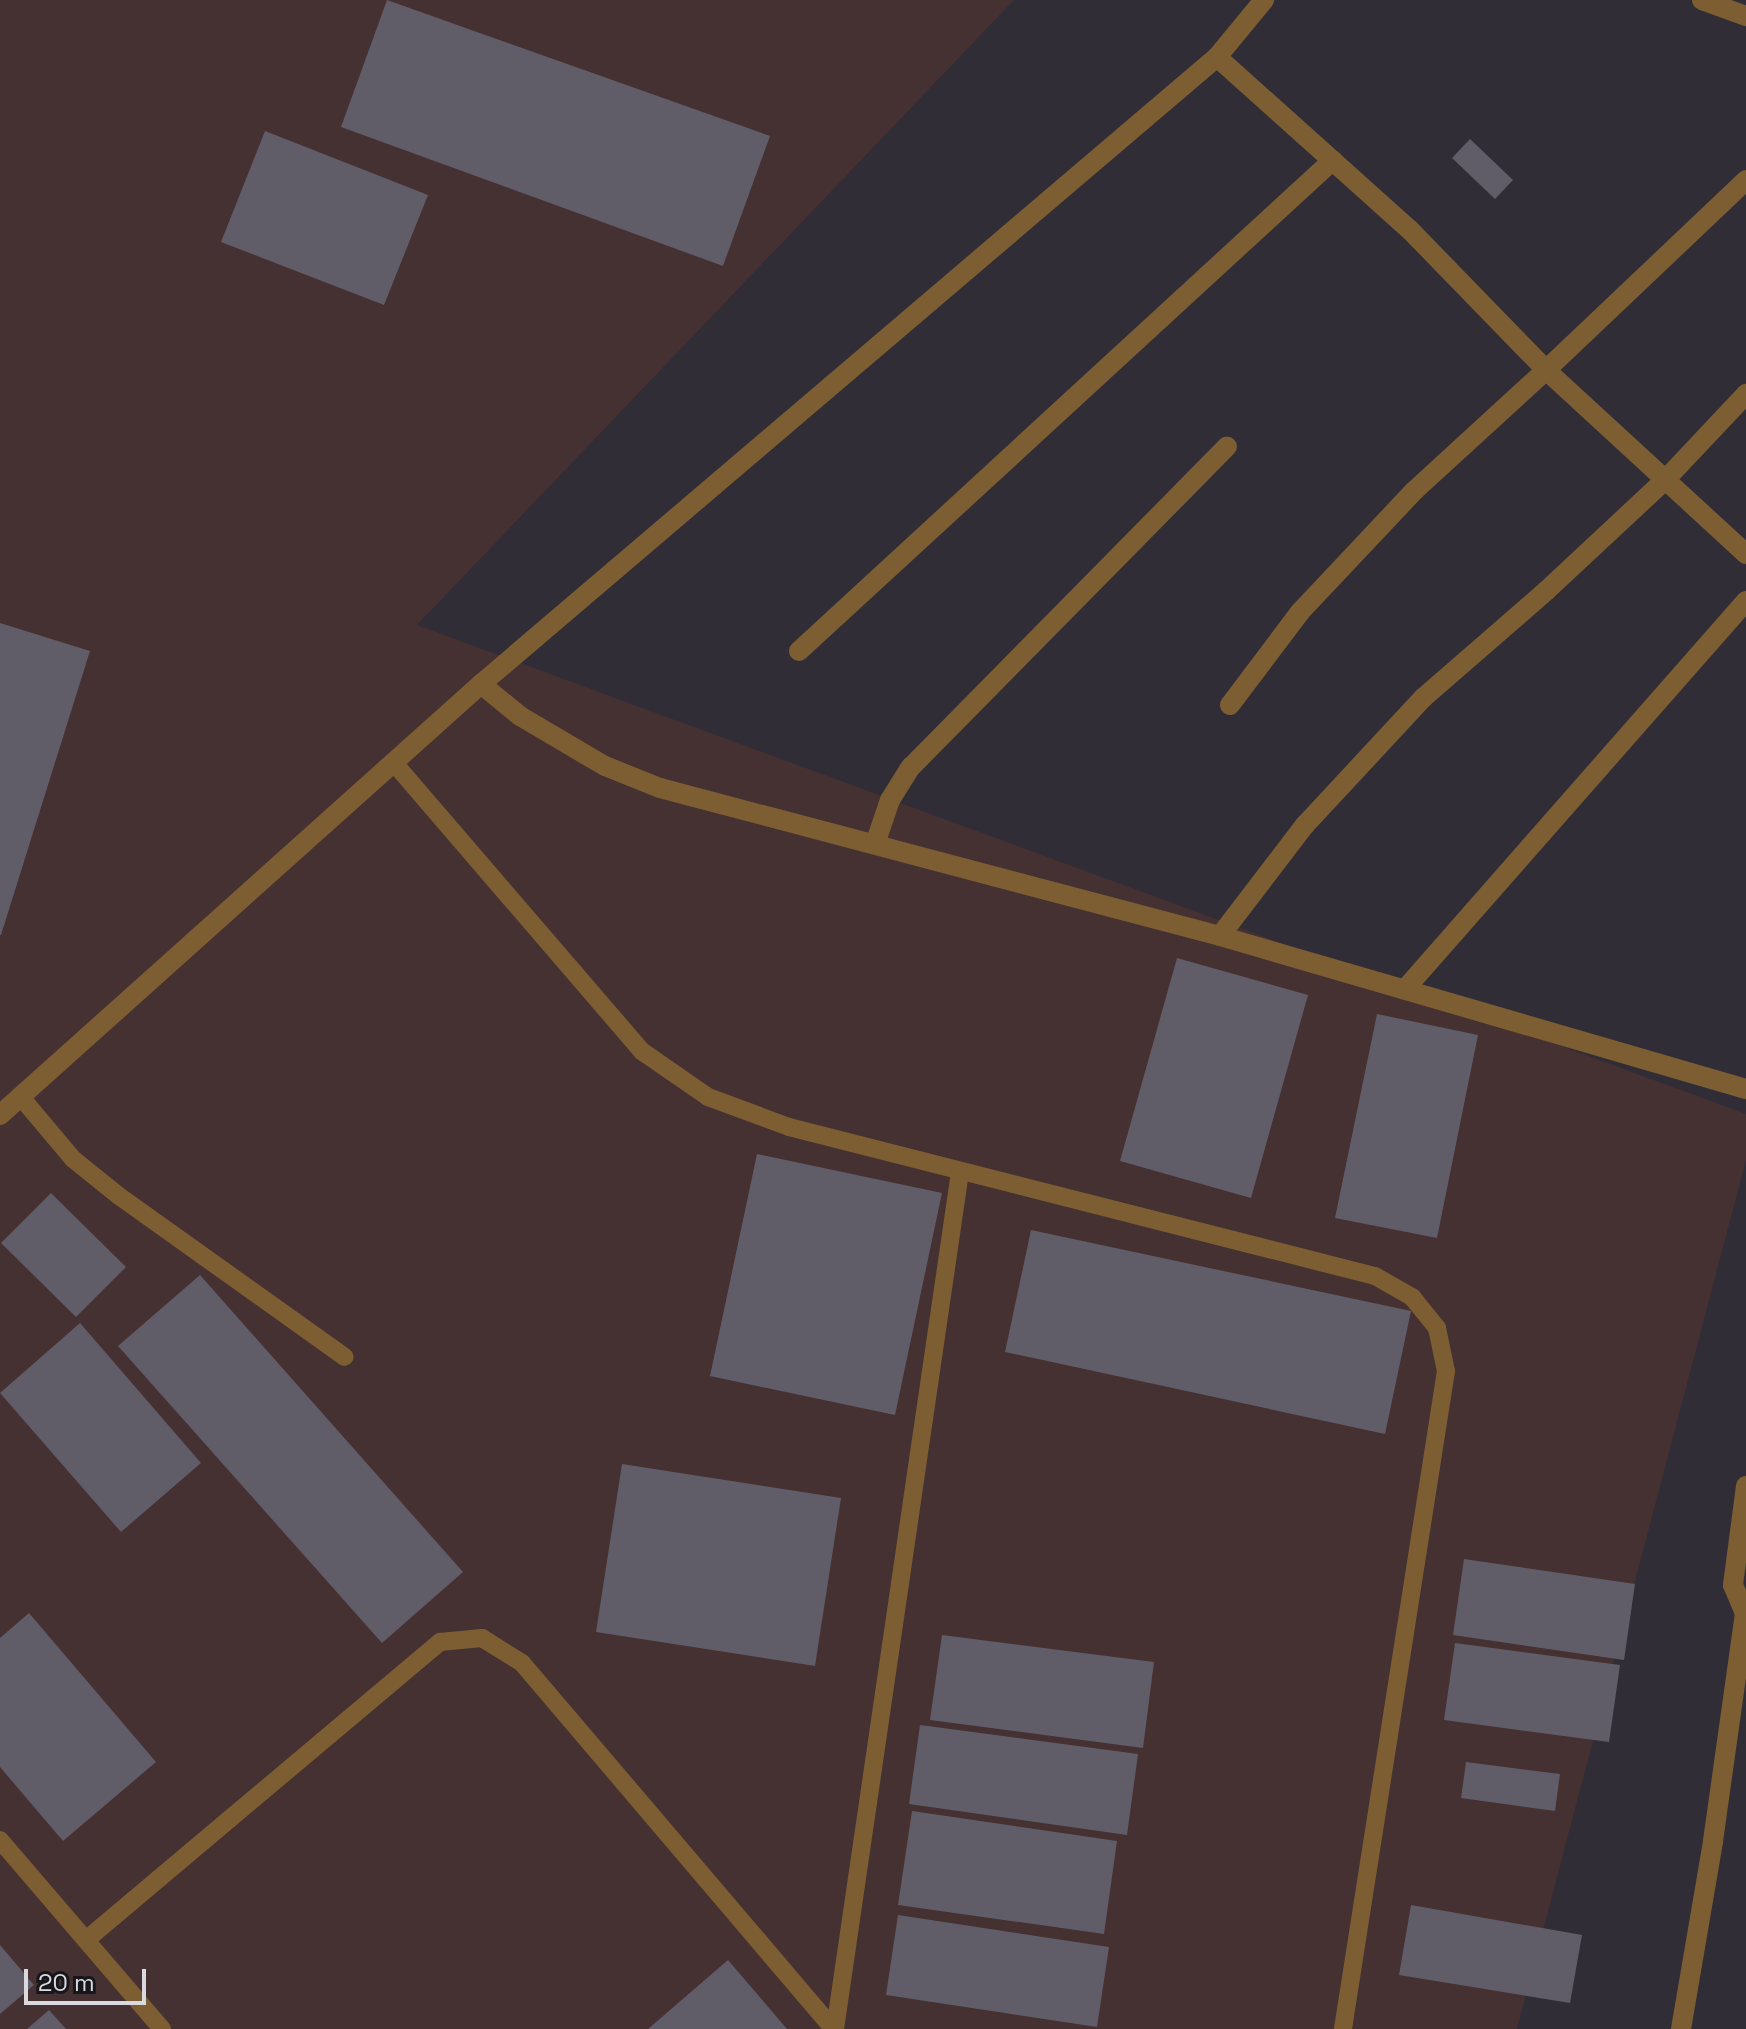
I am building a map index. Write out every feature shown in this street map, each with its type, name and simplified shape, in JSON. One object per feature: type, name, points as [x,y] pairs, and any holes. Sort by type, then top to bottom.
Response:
[{"type":"street","points":[[0,1115],[481,684],[1217,57],[1264,0]]},
{"type":"street","points":[[1702,0],[1746,16]]},
{"type":"street","points":[[1217,57],[1409,229],[1546,370],[1746,554]]},
{"type":"street","points":[[799,651],[1333,160]]},
{"type":"street","points":[[1230,705],[1300,612],[1414,491],[1746,180]]},
{"type":"street","points":[[1220,936],[1305,825],[1423,698],[1546,591],[1666,479],[1746,394]]},
{"type":"street","points":[[875,844],[890,800],[911,767],[1227,447]]},
{"type":"street","points":[[1406,988],[1746,601]]},
{"type":"street","points":[[481,684],[520,716],[605,766],[660,788],[1220,936],[1746,1089]]},
{"type":"street","points":[[1681,2029],[1713,1841],[1746,1615],[1733,1585],[1746,1486]]},
{"type":"lane","points":[[394,763],[643,1052],[708,1097],[789,1127],[1375,1276],[1412,1297],[1437,1328],[1446,1371],[1343,2029]]},
{"type":"lane","points":[[20,1096],[73,1159],[119,1196],[345,1357]]},
{"type":"lane","points":[[834,2029],[960,1172]]},
{"type":"lane","points":[[86,1940],[440,1642],[482,1638],[522,1663],[834,2029]]},
{"type":"lane","points":[[0,1840],[162,2029]]},
{"type":"shaded area","points":[[0,0],[1014,0],[417,625],[1746,1114],[1746,1160],[1517,2029],[0,2029]]},
{"type":"building","points":[[387,0],[770,136],[723,266],[341,127]]},
{"type":"building","points":[[265,131],[428,195],[384,305],[221,242]]},
{"type":"building","points":[[1470,139],[1513,180],[1495,199],[1452,158]]},
{"type":"building","points":[[0,623],[90,651],[1,935],[0,935]]},
{"type":"building","points":[[1177,958],[1308,995],[1251,1198],[1120,1161]]},
{"type":"building","points":[[1377,1014],[1478,1035],[1437,1238],[1335,1218]]},
{"type":"building","points":[[757,1154],[942,1193],[895,1415],[710,1376]]},
{"type":"building","points":[[51,1193],[126,1267],[76,1317],[1,1243]]},
{"type":"building","points":[[1031,1230],[1411,1311],[1385,1434],[1005,1352]]},
{"type":"building","points":[[200,1275],[463,1572],[382,1643],[118,1346]]},
{"type":"building","points":[[80,1323],[201,1463],[121,1532],[0,1393]]},
{"type":"building","points":[[622,1464],[841,1498],[815,1666],[596,1632]]},
{"type":"building","points":[[1464,1559],[1635,1584],[1624,1660],[1453,1635]]},
{"type":"building","points":[[29,1613],[156,1762],[63,1841],[0,1767],[0,1638]]},
{"type":"building","points":[[942,1635],[1154,1662],[1143,1748],[930,1720]]},
{"type":"building","points":[[1455,1643],[1620,1665],[1609,1742],[1444,1720]]},
{"type":"building","points":[[920,1725],[1138,1754],[1127,1835],[909,1804]]},
{"type":"building","points":[[1466,1762],[1560,1774],[1555,1811],[1461,1798]]},
{"type":"building","points":[[912,1811],[1117,1841],[1104,1934],[898,1905]]},
{"type":"building","points":[[1411,1905],[1582,1935],[1570,2003],[1399,1975]]},
{"type":"building","points":[[898,1915],[1109,1947],[1097,2027],[886,1995]]},
{"type":"building","points":[[0,1945],[34,1985],[0,2014]]},
{"type":"building","points":[[728,1960],[787,2029],[648,2029]]},
{"type":"building","points":[[49,2010],[66,2029],[27,2029]]}]
